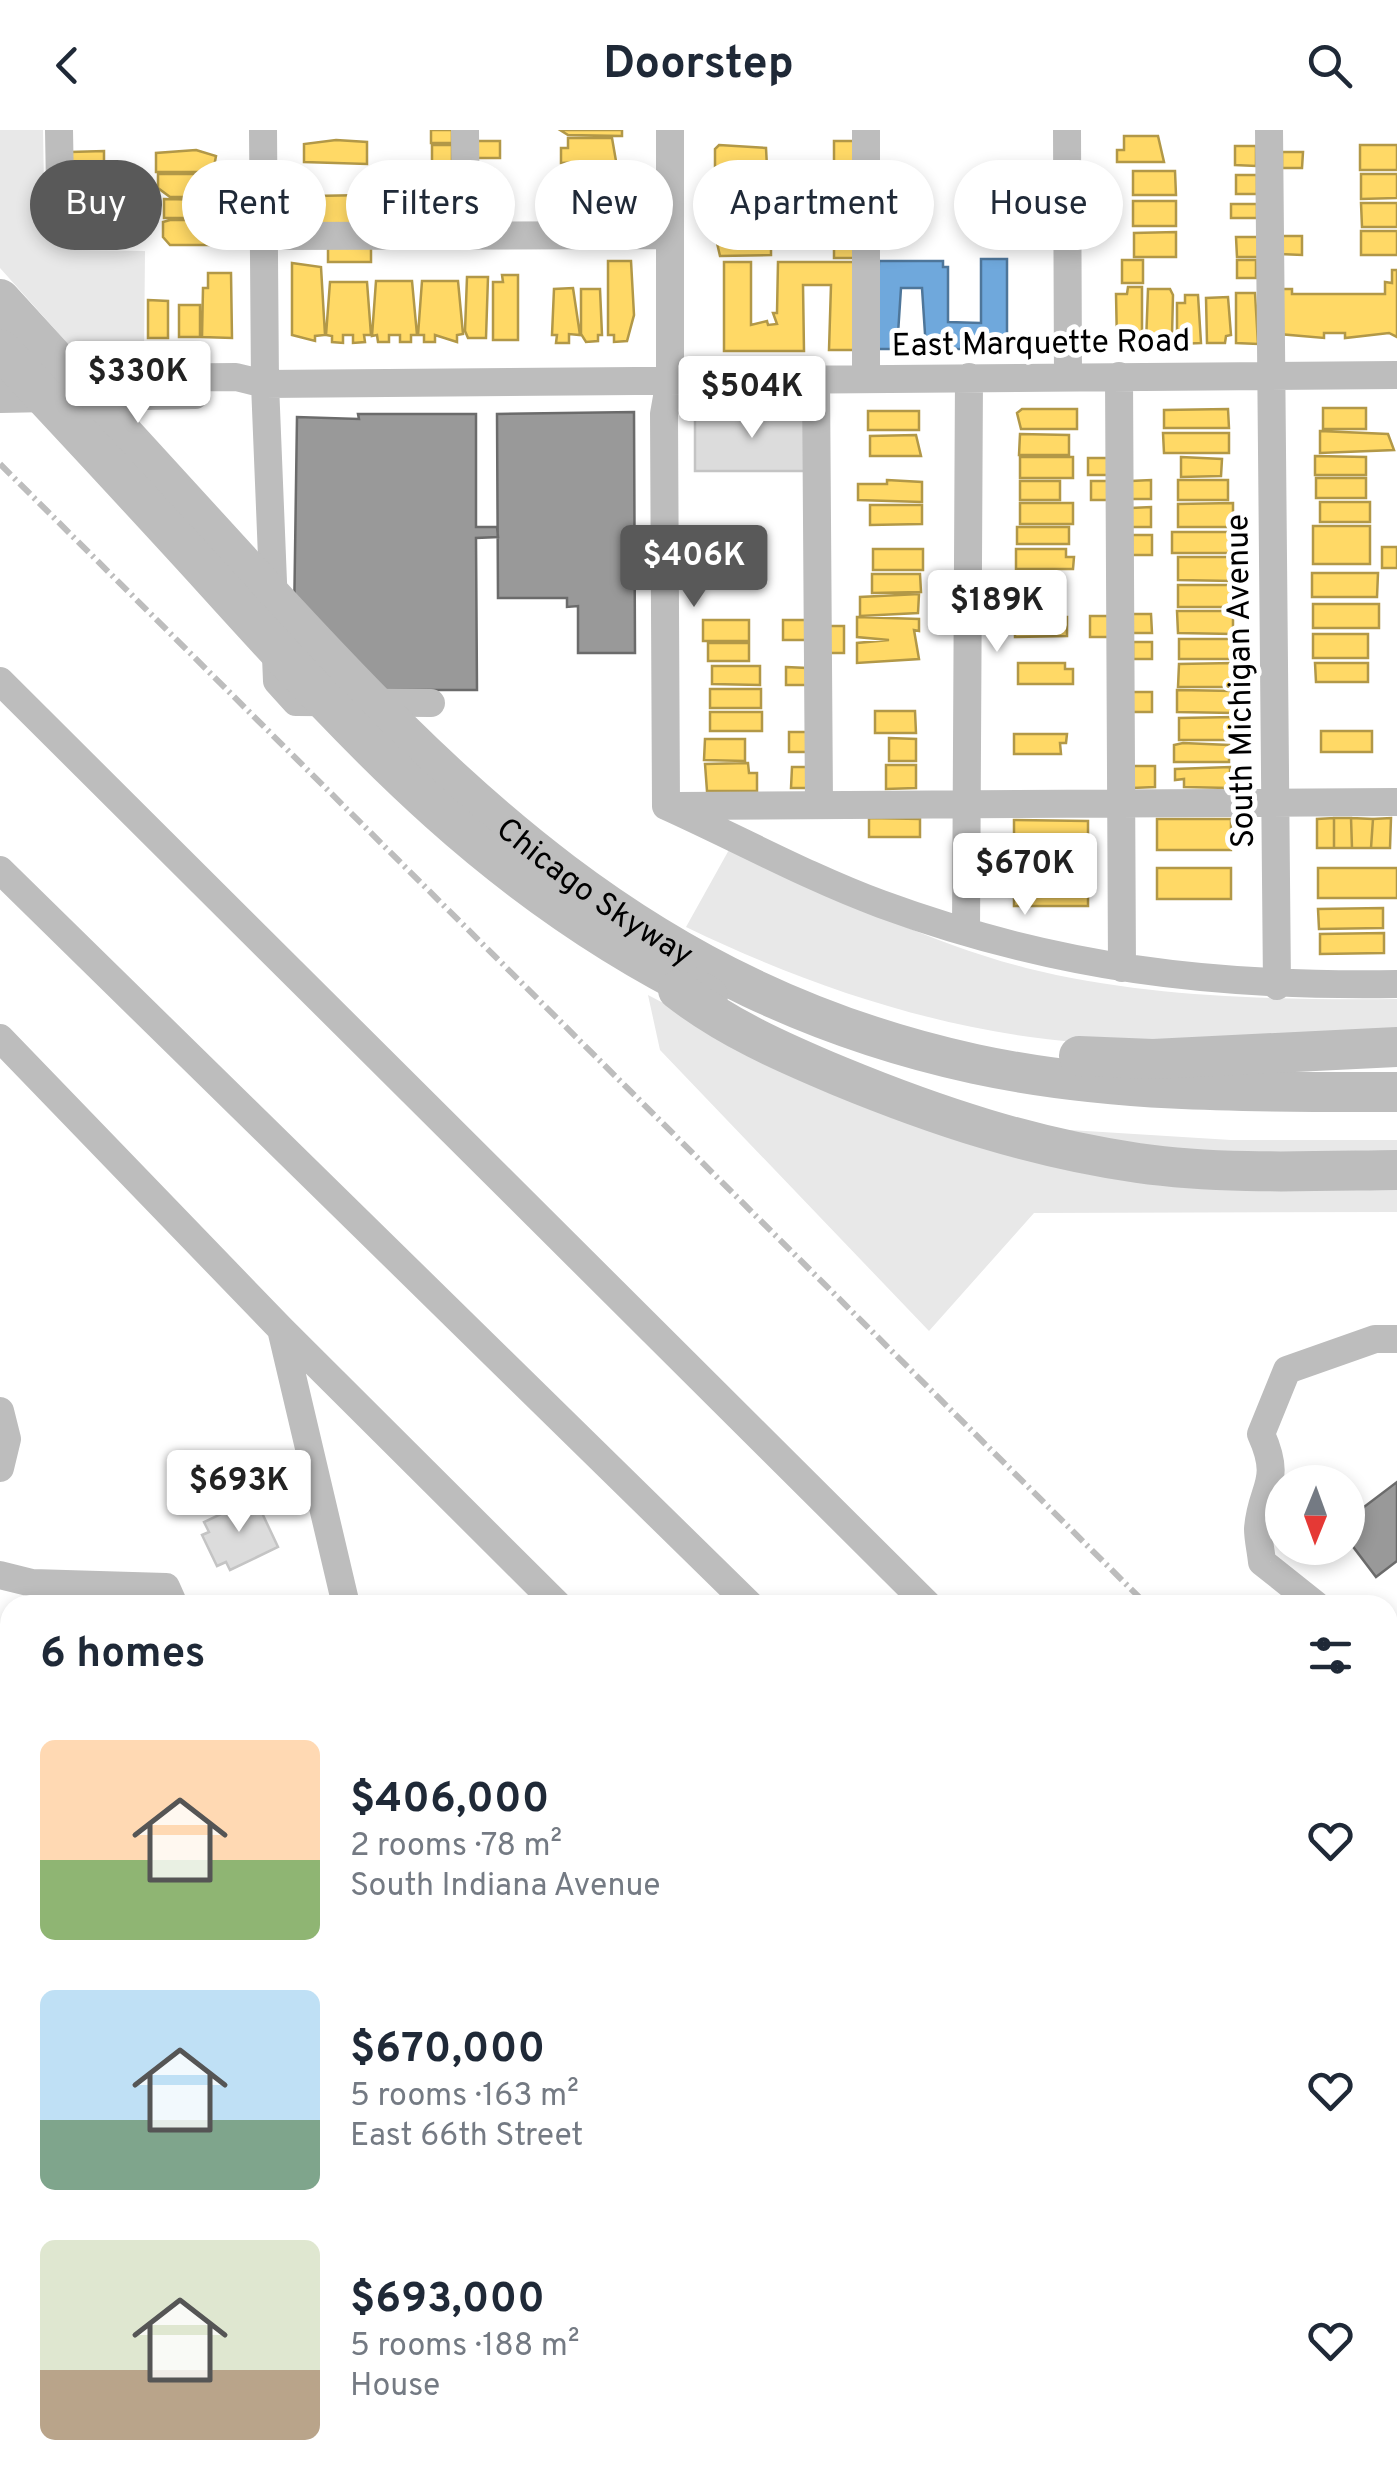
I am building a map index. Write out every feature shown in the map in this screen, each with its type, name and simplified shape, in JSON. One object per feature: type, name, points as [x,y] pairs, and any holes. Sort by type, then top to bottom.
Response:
[{"type":"highway","name":"Chicago Skyway","points":[[0,300],[113,421],[200,541],[348,728],[604,906],[711,968],[874,1036],[973,1064],[1051,1078],[1166,1090],[1397,1092]]},
{"type":"highway","name":"Chicago Skyway","points":[[2,361],[200,541]]},
{"type":"highway","name":"Chicago Skyway","points":[[433,789],[500,868],[643,964],[724,1004],[848,1055],[940,1083],[1025,1101],[1123,1113],[1397,1120]]},
{"type":"highway","points":[[643,964],[742,1033],[912,1106],[980,1130],[1139,1163],[1222,1170],[1397,1170]]},
{"type":"highway","points":[[711,968],[780,981],[894,1021],[978,1042],[1075,1056],[1154,1059],[1397,1047]]},
{"type":"street","points":[[60,130],[60,160]]},
{"type":"street","points":[[263,130],[263,160]]},
{"type":"street","points":[[465,130],[465,160]]},
{"type":"street","points":[[670,130],[670,160]]},
{"type":"street","points":[[866,130],[866,378]]},
{"type":"street","points":[[1066,130],[1068,376]]},
{"type":"street","name":"South Michigan Avenue","points":[[1268,130],[1278,986]]},
{"type":"street","points":[[264,250],[265,384],[277,681],[296,702],[431,703]]},
{"type":"street","points":[[666,806],[664,414],[670,380],[670,250]]},
{"type":"street","name":"East Marquette Road","points":[[2,361],[236,377],[265,384],[1397,375]]},
{"type":"street","points":[[1119,376],[1122,968]]},
{"type":"street","points":[[966,932],[969,377]]},
{"type":"street","points":[[816,379],[819,805]]},
{"type":"street","name":"East Marquette Road","points":[[0,399],[236,393],[265,384]]},
{"type":"street","points":[[0,681],[918,1595]]},
{"type":"street","points":[[666,806],[1397,802]]},
{"type":"street","points":[[666,806],[878,903],[966,932],[1122,968],[1278,986],[1397,984]]},
{"type":"street","points":[[0,870],[740,1595]]},
{"type":"street","points":[[0,1038],[281,1329],[548,1595]]},
{"type":"street","points":[[281,1329],[344,1595]]},
{"type":"street","points":[[1303,1595],[1262,1562],[1258,1527],[1271,1488],[1272,1458],[1261,1434],[1286,1370],[1375,1339],[1397,1339]]},
{"type":"street","points":[[0,1411],[7,1439],[0,1468]]},
{"type":"street","points":[[0,1575],[32,1583],[166,1587],[170,1595]]},
{"type":"shaded area","points":[[0,130],[43,130],[44,160],[30,160],[30,250],[145,251],[144,358],[78,355],[0,268]]},
{"type":"shaded area","points":[[730,848],[913,930],[1026,968],[1164,991],[1257,998],[1397,999],[1397,1033],[1154,1045],[1093,1043],[972,1027],[913,1013],[797,975],[686,927]]},
{"type":"shaded area","points":[[648,995],[751,1049],[979,1143],[1397,1183],[1397,1212],[1034,1213],[929,1331],[660,1050]]},
{"type":"shaded area","points":[[1070,1130],[1231,1140],[1397,1140],[1397,1156],[1238,1156],[1069,1137]]},
{"type":"building: Homes","points":[[431,130],[452,130],[452,143],[431,143]]},
{"type":"building: Homes","points":[[560,130],[622,130],[622,136],[568,135]]},
{"type":"building: Homes","points":[[1124,136],[1158,136],[1164,162],[1117,160],[1117,150],[1124,150]]},
{"type":"building: Homes","points":[[568,138],[612,138],[616,160],[561,160],[561,148],[568,148]]},
{"type":"building: Homes","points":[[473,141],[500,141],[500,158],[473,158]]},
{"type":"building: Homes","points":[[834,141],[854,141],[854,160],[834,160]]},
{"type":"building: Homes","points":[[367,142],[367,160],[346,160],[346,163],[304,160],[304,144]]},
{"type":"building: Homes","points":[[432,145],[452,145],[452,160],[432,160]]},
{"type":"building: Homes","points":[[719,145],[766,148],[767,160],[715,160]]},
{"type":"building: Homes","points":[[1360,145],[1397,145],[1397,170],[1360,170]]},
{"type":"building: Homes","points":[[1235,146],[1256,146],[1256,166],[1235,165]]},
{"type":"building: Homes","points":[[196,150],[216,156],[215,160],[182,160],[182,172],[162,172],[162,160],[156,160],[156,153]]},
{"type":"building: Homes","points":[[104,151],[104,160],[70,160],[70,152]]},
{"type":"building: Homes","points":[[1282,152],[1303,152],[1302,168],[1282,168]]},
{"type":"building: Homes","points":[[1133,171],[1175,171],[1176,195],[1133,195]]},
{"type":"building: Homes","points":[[162,174],[182,174],[182,197],[170,197],[162,191]]},
{"type":"building: Homes","points":[[1361,174],[1397,174],[1397,198],[1361,199]]},
{"type":"building: Homes","points":[[1236,175],[1257,175],[1257,194],[1236,194]]},
{"type":"building: Homes","points":[[346,195],[346,225],[326,225],[326,196]]},
{"type":"building: Homes","points":[[164,199],[182,199],[182,218],[164,218]]},
{"type":"building: Homes","points":[[1133,201],[1176,201],[1176,226],[1133,226]]},
{"type":"building: Homes","points":[[1361,203],[1397,203],[1397,227],[1362,227]]},
{"type":"building: Homes","points":[[1231,204],[1257,204],[1257,218],[1231,218]]},
{"type":"building: Homes","points":[[182,220],[182,245],[170,245],[163,237],[163,222]]},
{"type":"building: Homes","points":[[1361,231],[1397,231],[1397,255],[1361,255]]},
{"type":"building: Homes","points":[[1176,232],[1176,257],[1134,257],[1134,233]]},
{"type":"building: Homes","points":[[1281,236],[1302,236],[1302,255],[1280,254]]},
{"type":"building: Homes","points":[[1236,237],[1258,237],[1258,257],[1237,257]]},
{"type":"building: Homes","points":[[328,242],[346,242],[346,250],[371,250],[371,262],[328,262]]},
{"type":"building: Homes","points":[[719,250],[771,250],[771,255],[720,256]]},
{"type":"building: Homes","points":[[834,250],[855,250],[855,258],[834,258]]},
{"type":"building: Homes","points":[[1122,260],[1143,260],[1143,283],[1122,283]]},
{"type":"building: Homes","points":[[1237,260],[1256,260],[1256,278],[1237,278]]},
{"type":"building: Homes","points":[[608,261],[631,261],[634,315],[627,341],[614,342],[614,335],[608,335]]},
{"type":"building: Homes","points":[[724,262],[751,262],[751,325],[767,321],[768,325],[777,324],[773,313],[777,313],[778,262],[857,262],[857,350],[829,350],[831,285],[803,285],[804,351],[724,351]]},
{"type":"building: Homes","points":[[292,263],[321,267],[325,335],[315,336],[315,341],[292,335]]},
{"type":"building: Homes","points":[[1392,270],[1397,270],[1397,337],[1389,333],[1345,338],[1345,333],[1324,333],[1324,338],[1279,334],[1280,289],[1292,289],[1292,294],[1385,294],[1385,282],[1392,283]]},
{"type":"building: Homes","points":[[208,273],[231,273],[232,338],[202,337],[203,288],[208,288]]},
{"type":"building: Homes","points":[[502,275],[518,275],[518,340],[493,340],[493,282],[503,282]]},
{"type":"building: Homes","points":[[467,277],[488,277],[486,338],[468,338],[465,331]]},
{"type":"building: Homes","points":[[376,281],[412,281],[417,335],[411,335],[411,342],[400,342],[400,335],[389,335],[389,342],[378,342],[377,335],[372,336]]},
{"type":"building: Homes","points":[[422,281],[458,281],[463,334],[457,335],[457,342],[435,335],[435,342],[424,342],[424,335],[418,335]]},
{"type":"building: Homes","points":[[330,282],[367,282],[371,335],[364,335],[365,342],[353,343],[353,335],[343,335],[343,343],[332,342],[332,336],[326,335]]},
{"type":"building: Homes","points":[[1128,287],[1142,287],[1142,344],[1117,344],[1116,294],[1127,294]]},
{"type":"building: Homes","points":[[573,288],[580,335],[569,334],[569,343],[556,343],[557,335],[552,335],[554,289]]},
{"type":"building: Homes","points":[[581,289],[600,289],[602,335],[598,335],[598,341],[586,342],[581,334]]},
{"type":"building: Homes","points":[[1148,289],[1170,289],[1173,295],[1172,336],[1167,336],[1167,343],[1146,344]]},
{"type":"building: Homes","points":[[1236,293],[1255,293],[1258,344],[1236,343]]},
{"type":"building: Homes","points":[[1185,295],[1198,295],[1201,343],[1177,344],[1177,303],[1185,303]]},
{"type":"building: Homes","points":[[1228,297],[1231,335],[1226,336],[1225,343],[1207,343],[1206,298]]},
{"type":"building: Homes","points":[[148,300],[168,301],[168,338],[148,338]]},
{"type":"building: Homes","points":[[179,305],[200,305],[200,337],[179,337]]},
{"type":"building: Homes","points":[[1323,408],[1366,408],[1366,429],[1323,429]]},
{"type":"building: Homes","points":[[1022,409],[1077,409],[1077,429],[1021,429],[1017,413]]},
{"type":"building: Homes","points":[[1228,409],[1229,428],[1164,428],[1164,410]]},
{"type":"building: Homes","points":[[868,411],[919,411],[919,430],[868,430]]},
{"type":"building: Homes","points":[[1320,431],[1388,434],[1394,450],[1320,453]]},
{"type":"building: Homes","points":[[1163,433],[1229,433],[1229,453],[1164,453]]},
{"type":"building: Homes","points":[[1020,434],[1069,435],[1069,455],[1019,455]]},
{"type":"building: Homes","points":[[916,435],[921,456],[870,456],[870,436]]},
{"type":"building: Homes","points":[[1315,456],[1366,457],[1366,475],[1315,475]]},
{"type":"building: Homes","points":[[1020,457],[1073,457],[1073,478],[1020,478]]},
{"type":"building: Homes","points":[[1181,457],[1222,459],[1221,476],[1181,477]]},
{"type":"building: Homes","points":[[1088,458],[1110,458],[1110,475],[1088,475]]},
{"type":"building: Homes","points":[[1316,478],[1366,478],[1366,498],[1316,498]]},
{"type":"building: Homes","points":[[887,480],[922,482],[922,502],[858,500],[858,484],[887,484]]},
{"type":"building: Homes","points":[[1151,480],[1151,499],[1131,499],[1131,481]]},
{"type":"building: Homes","points":[[1178,480],[1228,480],[1228,500],[1178,500]]},
{"type":"building: Homes","points":[[1020,481],[1060,481],[1060,500],[1020,500]]},
{"type":"building: Homes","points":[[1091,481],[1110,481],[1110,500],[1091,500]]},
{"type":"building: Homes","points":[[1320,502],[1370,502],[1370,522],[1320,522]]},
{"type":"building: Homes","points":[[1020,503],[1073,503],[1073,524],[1020,524]]},
{"type":"building: Homes","points":[[1233,503],[1233,527],[1178,527],[1178,504]]},
{"type":"building: Homes","points":[[870,505],[922,505],[922,524],[870,525]]},
{"type":"building: Homes","points":[[1151,507],[1151,527],[1131,527],[1131,508]]},
{"type":"building: Homes","points":[[1313,526],[1370,526],[1370,564],[1313,564]]},
{"type":"building: Homes","points":[[1017,527],[1069,527],[1069,544],[1017,544]]},
{"type":"building: Homes","points":[[1172,532],[1233,532],[1232,553],[1172,553]]},
{"type":"building: Homes","points":[[1132,535],[1152,535],[1152,555],[1132,555]]},
{"type":"building: Homes","points":[[1382,547],[1397,547],[1397,568],[1382,568]]},
{"type":"building: Homes","points":[[873,549],[923,549],[923,570],[873,570]]},
{"type":"building: Homes","points":[[1016,549],[1066,549],[1066,557],[1074,557],[1073,569],[1016,569]]},
{"type":"building: Homes","points":[[710,551],[761,551],[761,571],[710,571]]},
{"type":"building: Homes","points":[[1178,557],[1232,557],[1233,581],[1178,580]]},
{"type":"building: Homes","points":[[1312,573],[1378,573],[1377,597],[1312,597]]},
{"type":"building: Homes","points":[[872,574],[920,574],[921,592],[872,593]]},
{"type":"building: Homes","points":[[1178,585],[1233,585],[1233,607],[1178,607]]},
{"type":"building: Homes","points":[[919,594],[918,613],[860,616],[860,597]]},
{"type":"building: Homes","points":[[1313,604],[1379,604],[1379,628],[1313,628]]},
{"type":"building: Homes","points":[[1177,611],[1233,611],[1233,634],[1178,633]]},
{"type":"building: Homes","points":[[1131,614],[1151,614],[1152,633],[1132,633]]},
{"type":"building: Homes","points":[[1090,616],[1111,616],[1111,637],[1090,637]]},
{"type":"building: Homes","points":[[857,617],[919,619],[919,631],[914,630],[919,659],[857,663],[857,643],[889,640],[857,637]]},
{"type":"building: Homes","points":[[1015,617],[1067,617],[1067,636],[1015,637]]},
{"type":"building: Homes","points":[[703,620],[749,620],[749,641],[703,641]]},
{"type":"building: Homes","points":[[783,620],[806,620],[806,640],[783,640]]},
{"type":"building: Homes","points":[[825,626],[844,626],[844,653],[824,653]]},
{"type":"building: Homes","points":[[1313,634],[1368,634],[1368,658],[1313,658]]},
{"type":"building: Homes","points":[[1179,639],[1233,639],[1233,659],[1179,659]]},
{"type":"building: Homes","points":[[1133,642],[1152,642],[1152,659],[1133,659]]},
{"type":"building: Homes","points":[[708,643],[749,643],[749,661],[708,661]]},
{"type":"building: Homes","points":[[1018,663],[1065,663],[1065,669],[1073,669],[1073,684],[1018,684]]},
{"type":"building: Homes","points":[[1233,663],[1234,687],[1178,687],[1179,664]]},
{"type":"building: Homes","points":[[1315,663],[1368,663],[1368,682],[1316,682]]},
{"type":"building: Homes","points":[[712,666],[760,666],[760,685],[712,684]]},
{"type":"building: Homes","points":[[786,667],[807,668],[807,685],[786,685]]},
{"type":"building: Homes","points":[[710,689],[761,689],[761,708],[710,708]]},
{"type":"building: Homes","points":[[1177,690],[1234,691],[1234,713],[1177,712]]},
{"type":"building: Homes","points":[[1131,692],[1152,692],[1152,712],[1131,712]]},
{"type":"building: Homes","points":[[875,711],[915,711],[916,733],[875,733]]},
{"type":"building: Homes","points":[[710,712],[762,712],[762,731],[710,731]]},
{"type":"building: Homes","points":[[1234,717],[1234,740],[1179,740],[1179,718]]},
{"type":"building: Homes","points":[[1321,731],[1372,731],[1372,752],[1321,752]]},
{"type":"building: Homes","points":[[789,732],[808,732],[808,752],[789,752]]},
{"type":"building: Homes","points":[[1014,734],[1067,734],[1066,743],[1060,743],[1061,754],[1014,754]]},
{"type":"building: Homes","points":[[889,738],[916,739],[916,761],[889,761]]},
{"type":"building: Homes","points":[[705,739],[745,739],[745,761],[704,760]]},
{"type":"building: Homes","points":[[1174,745],[1229,745],[1229,762],[1174,762]]},
{"type":"building: Homes","points":[[748,763],[749,773],[757,773],[757,791],[707,791],[705,764]]},
{"type":"building: Homes","points":[[886,765],[916,765],[916,788],[886,789]]},
{"type":"building: Homes","points":[[1132,766],[1155,766],[1155,787],[1132,788]]},
{"type":"building: Homes","points":[[792,767],[810,767],[810,788],[791,788]]},
{"type":"building: Homes","points":[[1230,767],[1230,788],[1184,787],[1184,779],[1175,780],[1175,769]]},
{"type":"building: Homes","points":[[869,818],[920,819],[920,837],[869,837]]},
{"type":"building: Homes","points":[[1334,818],[1351,818],[1352,848],[1334,848]]},
{"type":"building: Homes","points":[[1334,818],[1334,848],[1317,848],[1317,819]]},
{"type":"building: Homes","points":[[1351,818],[1373,819],[1371,848],[1352,848]]},
{"type":"building: Homes","points":[[1391,818],[1390,848],[1371,848],[1373,819]]},
{"type":"building: Homes","points":[[1157,819],[1231,819],[1231,850],[1157,850]]},
{"type":"building: Homes","points":[[1014,820],[1088,821],[1088,852],[1014,851]]},
{"type":"building: Homes","points":[[1157,868],[1231,868],[1231,899],[1157,899]]},
{"type":"building: Homes","points":[[1318,868],[1397,868],[1397,898],[1318,898]]},
{"type":"building: Homes","points":[[1088,874],[1088,906],[1014,906],[1014,875]]},
{"type":"building: Homes","points":[[1383,908],[1383,928],[1319,929],[1318,909]]},
{"type":"building: Homes","points":[[1384,933],[1384,953],[1320,954],[1320,934]]},
{"type":"building: Schools","points":[[981,259],[1007,259],[1007,349],[926,349],[922,288],[901,288],[897,349],[875,349],[879,261],[943,261],[943,267],[948,267],[948,322],[981,323]]},
{"type":"building: Industry","points":[[634,412],[635,653],[578,653],[578,606],[567,607],[567,598],[498,598],[497,414]]},
{"type":"building: Industry","points":[[358,414],[476,414],[476,527],[497,527],[498,537],[476,538],[477,690],[293,690],[297,417],[359,419]]},
{"type":"building: Industry","points":[[1397,1482],[1397,1561],[1376,1577],[1365,1562],[1365,1506]]},
{"type":"building: Other","points":[[700,411],[808,411],[808,471],[695,471],[695,417]]},
{"type":"building: Other","points":[[255,1498],[278,1547],[230,1570],[226,1562],[217,1566],[202,1535],[209,1532],[204,1522]]},
{"type":"railway","points":[[0,464],[1137,1595]]}]
